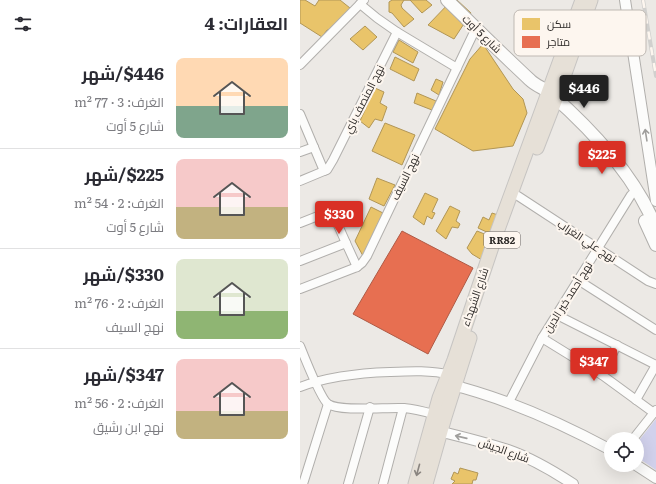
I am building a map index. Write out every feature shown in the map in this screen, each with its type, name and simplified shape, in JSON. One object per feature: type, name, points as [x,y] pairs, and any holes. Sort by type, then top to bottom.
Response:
[{"type":"main road","name":"شارع 5 أوت","points":[[447,0],[551,99],[594,137],[636,189],[656,228]]},
{"type":"main road","name":"شارع الشهداء","points":[[578,10],[582,0]]},
{"type":"main road","name":"شارع الشهداء","points":[[586,10],[590,0]]},
{"type":"main road","name":"شارع الشهداء","points":[[551,99],[562,56]]},
{"type":"main road","name":"شارع الشهداء","points":[[426,484],[440,415],[496,235],[515,195],[568,56]]},
{"type":"main road","name":"شارع 5 أوت","points":[[551,99],[604,159],[631,195],[656,245]]},
{"type":"main road","name":"شارع الشهداء","points":[[415,484],[436,431]]},
{"type":"street","points":[[624,0],[626,10]]},
{"type":"street","points":[[301,63],[362,2],[377,18],[397,32],[457,68]]},
{"type":"street","name":"نهج السيف","points":[[300,290],[362,264],[476,28]]},
{"type":"street","name":"نهج المنصف باي","points":[[324,171],[327,170],[333,160],[397,32]]},
{"type":"street","points":[[633,56],[656,201]]},
{"type":"street","points":[[300,114],[324,171],[300,181]]},
{"type":"street","points":[[300,152],[314,147]]},
{"type":"street","name":"نهج علي الغراب","points":[[515,195],[648,282],[656,284]]},
{"type":"street","name":"نهج أحمد خير الدين","points":[[509,402],[542,338],[599,249],[631,195]]},
{"type":"street","points":[[300,223],[328,212],[333,214],[357,267]]},
{"type":"street","points":[[300,261],[346,243]]},
{"type":"street","points":[[578,280],[656,330]]},
{"type":"street","points":[[557,315],[656,365],[636,400]]},
{"type":"street","points":[[542,338],[602,375],[636,400],[655,411],[638,432]]},
{"type":"street","points":[[602,375],[617,345]]},
{"type":"street","points":[[300,346],[316,381],[320,394],[328,404],[341,408],[413,408],[440,415]]},
{"type":"street","points":[[300,387],[316,381],[362,373],[422,370],[452,380],[554,420],[604,446]]},
{"type":"street","points":[[303,484],[328,404]]},
{"type":"street","points":[[348,484],[370,407]]},
{"type":"street","points":[[383,484],[403,408]]},
{"type":"street","name":"شارع الجيش","points":[[436,431],[510,450],[535,461],[573,484]]},
{"type":"street","points":[[644,470],[656,478]]},
{"type":"shaded area","points":[[656,419],[656,470],[644,462],[644,434]]},
{"type":"building: سكن","points":[[300,0],[305,0],[315,6],[319,0],[340,0],[350,8],[330,30],[327,30],[322,37],[300,23]]},
{"type":"building: سكن","points":[[392,0],[404,0],[401,5],[402,8],[414,19],[404,27],[392,13],[389,12],[389,2]]},
{"type":"building: سكن","points":[[410,0],[426,0],[432,5],[422,13]]},
{"type":"building: سكن","points":[[452,0],[457,0],[471,13],[454,39],[428,25]]},
{"type":"building: سكن","points":[[365,26],[377,37],[363,50],[350,39]]},
{"type":"building: سكن","points":[[399,40],[418,52],[413,63],[393,52]]},
{"type":"building: سكن","points":[[483,44],[513,89],[523,99],[527,113],[513,146],[473,151],[435,129],[470,59]]},
{"type":"building: سكن","points":[[395,57],[419,69],[414,81],[390,69]]},
{"type":"building: سكن","points":[[436,79],[443,82],[439,95],[431,90]]},
{"type":"building: سكن","points":[[375,88],[384,92],[380,103],[387,107],[382,121],[375,119],[369,128],[360,121]]},
{"type":"building: سكن","points":[[417,93],[436,101],[432,110],[414,103]]},
{"type":"building: سكن","points":[[385,123],[415,135],[402,165],[372,151]]},
{"type":"building: سكن","points":[[377,178],[395,185],[384,206],[369,199]]},
{"type":"building: سكن","points":[[425,193],[438,199],[432,212],[435,213],[432,219],[427,216],[424,225],[413,217]]},
{"type":"building: سكن","points":[[450,206],[460,211],[456,221],[460,224],[458,228],[452,227],[446,239],[436,231]]},
{"type":"building: سكن","points":[[371,207],[383,213],[363,256],[355,241]]},
{"type":"building: سكن","points":[[492,213],[498,215],[491,234],[478,228],[483,217],[489,220]]},
{"type":"building: سكن","points":[[477,231],[492,237],[482,260],[472,254],[467,248]]},
{"type":"building: سكن","points":[[460,468],[478,473],[476,480],[473,480],[472,484],[452,484],[455,481],[451,479],[454,472],[458,474]]},
{"type":"building: متاجر","points":[[402,231],[473,268],[428,354],[353,314]]},
{"type":"railway","points":[[643,0],[645,10]]},
{"type":"railway","points":[[646,18],[656,76]]}]
